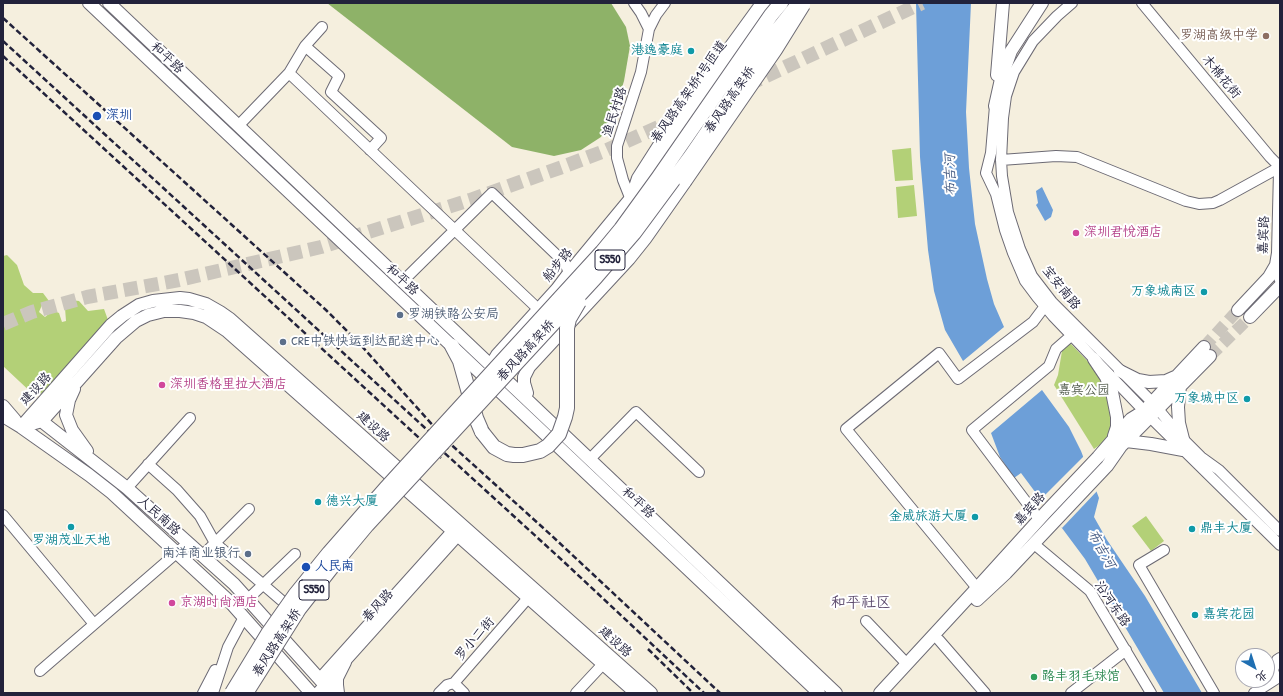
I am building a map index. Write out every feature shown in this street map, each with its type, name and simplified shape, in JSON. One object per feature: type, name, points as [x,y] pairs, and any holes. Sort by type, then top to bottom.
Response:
[{"type":"highway","name":"春风路高架桥","points":[[232,693],[257,651],[296,595],[343,537],[612,240],[658,178],[771,15],[781,3]]},
{"type":"highway","name":"春风路高架桥","points":[[246,693],[262,665],[299,609],[367,525],[596,277],[634,233],[658,202],[775,33],[799,3]]},
{"type":"highway","points":[[452,346],[460,361],[476,418],[482,432],[494,446],[507,454],[523,456],[540,451],[548,446],[559,434],[564,422],[567,408],[567,337],[569,319],[574,308],[596,277]]},
{"type":"highway","points":[[225,693],[257,651]]},
{"type":"highway","points":[[249,693],[262,665]]},
{"type":"main road","name":"和平路","points":[[89,3],[819,693]]},
{"type":"main road","name":"春风路高架桥1号匝道","points":[[631,198],[770,3]]},
{"type":"main road","points":[[536,408],[527,393],[524,383],[526,372],[539,355],[645,239],[776,50],[805,3]]},
{"type":"main road","points":[[995,106],[1003,3]]},
{"type":"main road","points":[[995,106],[1000,79],[1011,51],[1042,3]]},
{"type":"main road","name":"和平路","points":[[112,5],[836,693]]},
{"type":"main road","name":"嘉宾路","points":[[1238,310],[1277,271],[1280,171]]},
{"type":"main road","name":"船步路","points":[[491,365],[504,347],[557,289],[631,198]]},
{"type":"main road","points":[[527,393],[526,386],[529,379],[575,328],[618,270]]},
{"type":"main road","points":[[475,350],[484,352],[493,348],[552,286],[569,273]]},
{"type":"main road","points":[[557,289],[566,285],[577,289],[583,299],[580,311]]},
{"type":"main road","points":[[1280,286],[1254,313],[1267,301],[1280,296]]},
{"type":"main road","name":"建设路","points":[[21,427],[111,325],[132,310],[153,300],[169,298],[189,299],[206,304],[230,319],[651,693]]},
{"type":"main road","name":"建设路","points":[[21,427],[42,421],[116,338],[136,321],[148,315],[164,311],[180,311],[206,317],[227,331],[636,693]]},
{"type":"main road","points":[[517,333],[512,347],[517,356],[526,360],[539,355]]},
{"type":"main road","points":[[475,350],[481,353],[492,354],[504,347]]},
{"type":"main road","name":"嘉宾路","points":[[891,693],[939,640],[1034,544],[1107,466],[1151,410],[1207,351]]},
{"type":"main road","points":[[1094,359],[1108,380],[1112,392],[1117,420],[1113,439]]},
{"type":"main road","points":[[491,365],[490,372],[492,384]]},
{"type":"main road","points":[[1120,371],[1138,380],[1149,382],[1178,381],[1179,423],[1183,445],[1157,445],[1126,441]]},
{"type":"main road","points":[[78,379],[69,400],[66,415],[72,430],[96,464]]},
{"type":"main road","points":[[3,406],[21,427]]},
{"type":"main road","name":"嘉宾路","points":[[880,693],[1098,457],[1131,419],[1151,410]]},
{"type":"main road","name":"人民南路","points":[[32,414],[127,488],[234,584],[323,687]]},
{"type":"main road","name":"人民南路","points":[[3,416],[89,474],[178,552],[244,617],[311,693]]},
{"type":"main road","points":[[338,693],[336,685],[345,662]]},
{"type":"street","points":[[634,3],[649,29]]},
{"type":"street","name":"渔民村路","points":[[657,221],[631,198],[627,191],[617,158],[617,146],[641,72],[649,29],[656,15],[665,3]]},
{"type":"street","points":[[631,198],[637,178],[660,142],[761,3]]},
{"type":"street","name":"宝安南路","points":[[1072,3],[1033,41],[1014,72],[1009,84],[1004,109],[1001,160],[1006,202],[1020,249],[1032,276],[1052,302],[1120,371],[1151,410],[1183,445],[1280,545]]},
{"type":"street","name":"木棉花街","points":[[1142,3],[1270,157],[1280,167]]},
{"type":"street","points":[[238,126],[289,72],[305,46],[322,27]]},
{"type":"street","points":[[305,46],[339,76],[331,92],[381,138],[370,150]]},
{"type":"street","points":[[289,72],[534,305]]},
{"type":"street","name":"宝安南路","points":[[995,106],[991,153],[986,173],[996,194],[1004,230],[1017,264],[1028,284],[1045,306],[1094,359],[1151,410]]},
{"type":"street","points":[[1001,160],[1056,156],[1078,157],[1186,201],[1200,204],[1213,203],[1220,200],[1280,167]]},
{"type":"street","points":[[403,282],[492,193],[565,263],[569,273]]},
{"type":"street","points":[[977,588],[846,430],[939,353],[958,379],[1033,322],[1045,306]]},
{"type":"street","points":[[1043,515],[972,430],[1049,366],[1056,350],[1072,335]]},
{"type":"street","points":[[590,459],[636,412],[699,472]]},
{"type":"street","points":[[127,488],[190,418]]},
{"type":"street","name":"宝安南路","points":[[1183,445],[1219,470],[1280,531]]},
{"type":"street","points":[[148,464],[177,490],[200,516],[215,543],[280,600]]},
{"type":"street","points":[[202,556],[249,509]]},
{"type":"street","points":[[3,515],[94,624]]},
{"type":"street","name":"春风路","points":[[323,687],[455,533]]},
{"type":"street","name":"春风路","points":[[323,687],[455,533]]},
{"type":"street","points":[[40,671],[188,543]]},
{"type":"street","name":"沿河东路","points":[[1034,544],[1090,590],[1151,693]]},
{"type":"street","points":[[1164,550],[1139,565],[1214,693]]},
{"type":"street","points":[[248,599],[295,554]]},
{"type":"street","name":"罗小二街","points":[[439,693],[447,685],[454,683],[528,598]]},
{"type":"street","points":[[203,693],[244,617]]},
{"type":"street","points":[[866,621],[907,664]]},
{"type":"street","points":[[939,640],[985,693]]},
{"type":"street","points":[[213,693],[228,647]]},
{"type":"street","points":[[1071,693],[1126,650]]},
{"type":"street","points":[[1254,693],[1276,679],[1273,670],[1277,660],[1280,658]]},
{"type":"street","points":[[576,693],[603,664]]},
{"type":"street","points":[[454,683],[464,693]]},
{"type":"green space","points":[[327,3],[611,3],[626,27],[630,46],[624,81],[614,114],[601,137],[581,150],[554,156],[512,147]]},
{"type":"green space","points":[[911,148],[913,180],[895,181],[892,150]]},
{"type":"green space","points":[[914,185],[917,216],[898,218],[896,187]]},
{"type":"green space","points":[[7,255],[17,265],[24,285],[33,293],[43,293],[49,301],[49,308],[42,305],[39,312],[45,317],[52,310],[59,313],[62,322],[66,321],[65,308],[71,300],[79,301],[88,311],[104,309],[108,320],[44,392],[35,396],[3,366],[3,256]]},
{"type":"green space","name":"嘉宾公园","points":[[1070,343],[1099,373],[1114,416],[1111,437],[1094,449],[1054,385],[1058,375],[1063,347]]},
{"type":"green space","points":[[1146,516],[1164,541],[1151,551],[1132,526]]},
{"type":"water","name":"布吉河","points":[[916,3],[971,3],[966,112],[969,168],[975,224],[987,279],[994,304],[1004,327],[963,361],[945,330],[934,291],[928,250],[920,157]]},
{"type":"water","points":[[1042,187],[1053,210],[1051,217],[1045,221],[1036,205],[1038,203],[1036,191]]},
{"type":"water","name":"布吉河","points":[[1042,390],[1069,427],[1081,451],[1099,498],[1094,517],[1107,540],[1145,596],[1202,693],[1164,693],[1085,559],[1021,473],[1014,478],[1000,457],[991,433]]},
{"type":"pier","points":[[1085,455],[1098,490],[1062,528],[1052,519],[1039,501]]},
{"type":"tunnel","points":[[747,85],[922,3]]},
{"type":"tunnel","points":[[3,324],[32,312],[87,297],[179,280],[321,247],[470,200],[565,166],[607,150],[683,116]]},
{"type":"tunnel","points":[[1204,347],[1238,310]]},
{"type":"tunnel","points":[[1210,356],[1250,317]]},
{"type":"railway","points":[[3,18],[326,310],[359,343],[446,440],[551,535],[720,693]]},
{"type":"railway","points":[[3,41],[448,449]]},
{"type":"railway","points":[[3,56],[441,458]]},
{"type":"railway","points":[[438,447],[704,693]]},
{"type":"railway","points":[[648,649],[693,693]]},
{"type":"place","name":"罗湖高级中学","points":[[1266,36]]},
{"type":"place","name":"港逸豪庭","points":[[691,51]]},
{"type":"place","name":"深圳","points":[[97,116]]},
{"type":"place","name":"深圳君悦酒店","points":[[1076,233]]},
{"type":"place","name":"万象城南区","points":[[1204,292]]},
{"type":"place","name":"罗湖铁路公安局","points":[[400,315]]},
{"type":"place","name":"CRE中铁快运到达配送中心","points":[[283,342]]},
{"type":"place","name":"深圳香格里拉大酒店","points":[[162,385]]},
{"type":"place","name":"万象城中区","points":[[1247,399]]},
{"type":"place","name":"德兴大厦","points":[[318,502]]},
{"type":"place","name":"金威旅游大厦","points":[[975,517]]},
{"type":"place","name":"罗湖茂业天地","points":[[71,527]]},
{"type":"place","name":"鼎丰大厦","points":[[1192,529]]},
{"type":"place","name":"南洋商业银行","points":[[248,554]]},
{"type":"place","name":"人民南","points":[[306,567]]},
{"type":"place","name":"京湖时尚酒店","points":[[172,603]]},
{"type":"place","name":"嘉宾花园","points":[[1195,615]]},
{"type":"place","name":"路丰羽毛球馆","points":[[1034,677]]},
{"type":"district","name":"和平社区","points":[[861,603]]}]
